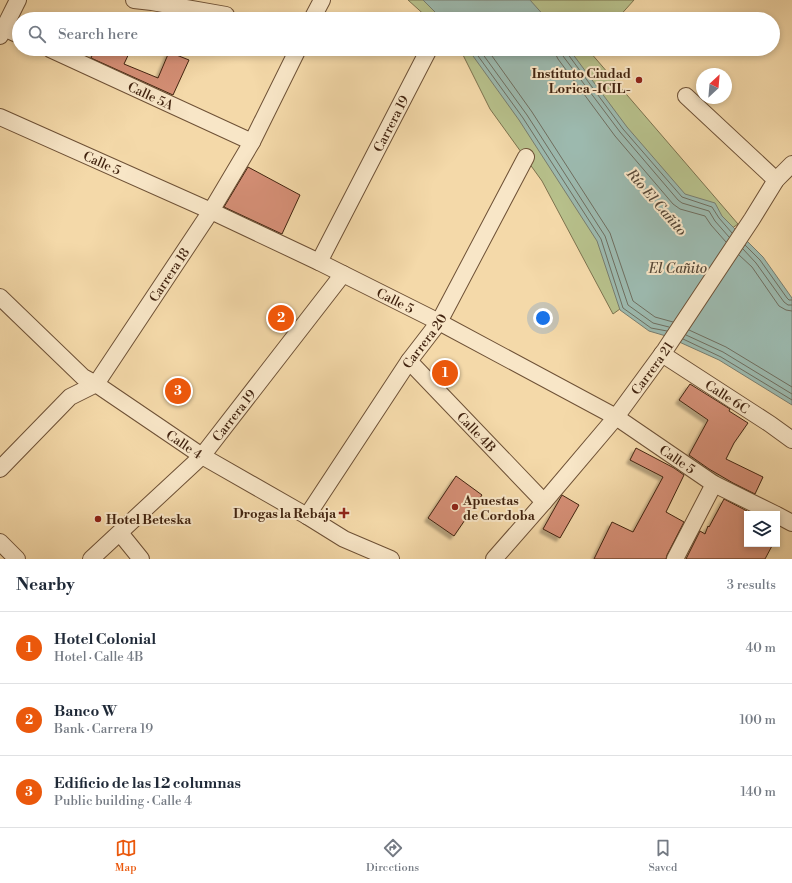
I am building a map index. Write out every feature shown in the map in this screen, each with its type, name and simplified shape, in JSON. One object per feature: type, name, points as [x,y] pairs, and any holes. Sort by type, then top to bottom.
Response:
[{"type":"street","points":[[12,34],[2,32],[18,0]]},
{"type":"street","points":[[134,0],[152,1],[210,12]]},
{"type":"street","points":[[316,12],[322,0]]},
{"type":"street","name":"Calle 5A","points":[[65,56],[252,142]]},
{"type":"street","name":"Carrera 18","points":[[0,468],[70,397],[96,384],[211,211],[252,142],[295,56]]},
{"type":"street","name":"Carrera 19","points":[[319,262],[425,56]]},
{"type":"street","points":[[686,96],[776,180]]},
{"type":"street","name":"Calle 5","points":[[0,117],[211,211],[319,262],[439,322],[616,417],[714,484],[770,511]]},
{"type":"street","name":"Carrera 20","points":[[307,516],[409,361],[439,322],[526,157]]},
{"type":"street","name":"Carrera 21","points":[[494,559],[616,417],[664,352],[752,220],[776,180],[792,164]]},
{"type":"street","name":"Carrera 19","points":[[91,559],[202,456],[343,274]]},
{"type":"street","name":"Calle 4","points":[[0,297],[83,377],[96,384],[202,456],[344,539],[391,559]]},
{"type":"street","name":"Calle 6C","points":[[664,352],[792,440]]},
{"type":"street","name":"Calle 4B","points":[[409,361],[544,502]]},
{"type":"street","points":[[675,559],[714,484]]},
{"type":"street","name":"Calle 5","points":[[780,516],[792,523]]},
{"type":"street","points":[[120,533],[141,559]]},
{"type":"street","points":[[0,542],[17,559]]},
{"type":"green space","points":[[408,0],[634,0],[623,12],[421,12]]},
{"type":"green space","name":"El Cañito","points":[[464,56],[593,56],[738,224],[613,314],[542,181],[490,109]]},
{"type":"water","points":[[423,0],[530,0],[541,12],[435,12]]},
{"type":"water","name":"El Cañito","points":[[473,56],[574,56],[627,127],[685,194],[715,203],[722,216],[763,257],[792,298],[792,405],[719,360],[666,336],[649,331],[620,310],[597,241],[519,120]]},
{"type":"building","points":[[92,56],[128,56],[124,64],[158,78],[167,56],[179,56],[189,60],[173,95],[91,58]]},
{"type":"building","points":[[248,167],[300,195],[282,234],[224,207]]},
{"type":"building","points":[[690,384],[730,409],[729,411],[748,423],[734,443],[726,459],[763,477],[755,494],[709,469],[689,455],[708,420],[679,400]]},
{"type":"building","points":[[636,448],[684,475],[666,512],[684,522],[666,559],[594,559],[612,522],[633,532],[663,477],[630,460]]},
{"type":"building","name":"Apuestas de Cordoba","points":[[456,476],[482,495],[454,536],[428,518]]},
{"type":"building","points":[[562,495],[579,505],[560,538],[543,529]]},
{"type":"building","points":[[724,499],[747,511],[744,511],[744,547],[771,547],[765,559],[686,559],[700,531],[705,534],[708,526],[709,527]]},
{"type":"place","name":"Instituto Ciudad Lorica -ICIL-","points":[[639,80]]},
{"type":"place","name":"Banco W","points":[[281,318]]},
{"type":"place","name":"Hotel Colonial","points":[[445,373]]},
{"type":"place","name":"Edificio de las 12 columnas","points":[[178,391]]},
{"type":"place","name":"Apuestas de Cordoba","points":[[455,507]]},
{"type":"place","name":"Drogas la Rebaja","points":[[344,513]]},
{"type":"place","name":"Hotel Beteska","points":[[98,519]]},
{"type":"water label","name":"Río El Cañito","points":[[657,202]]}]
